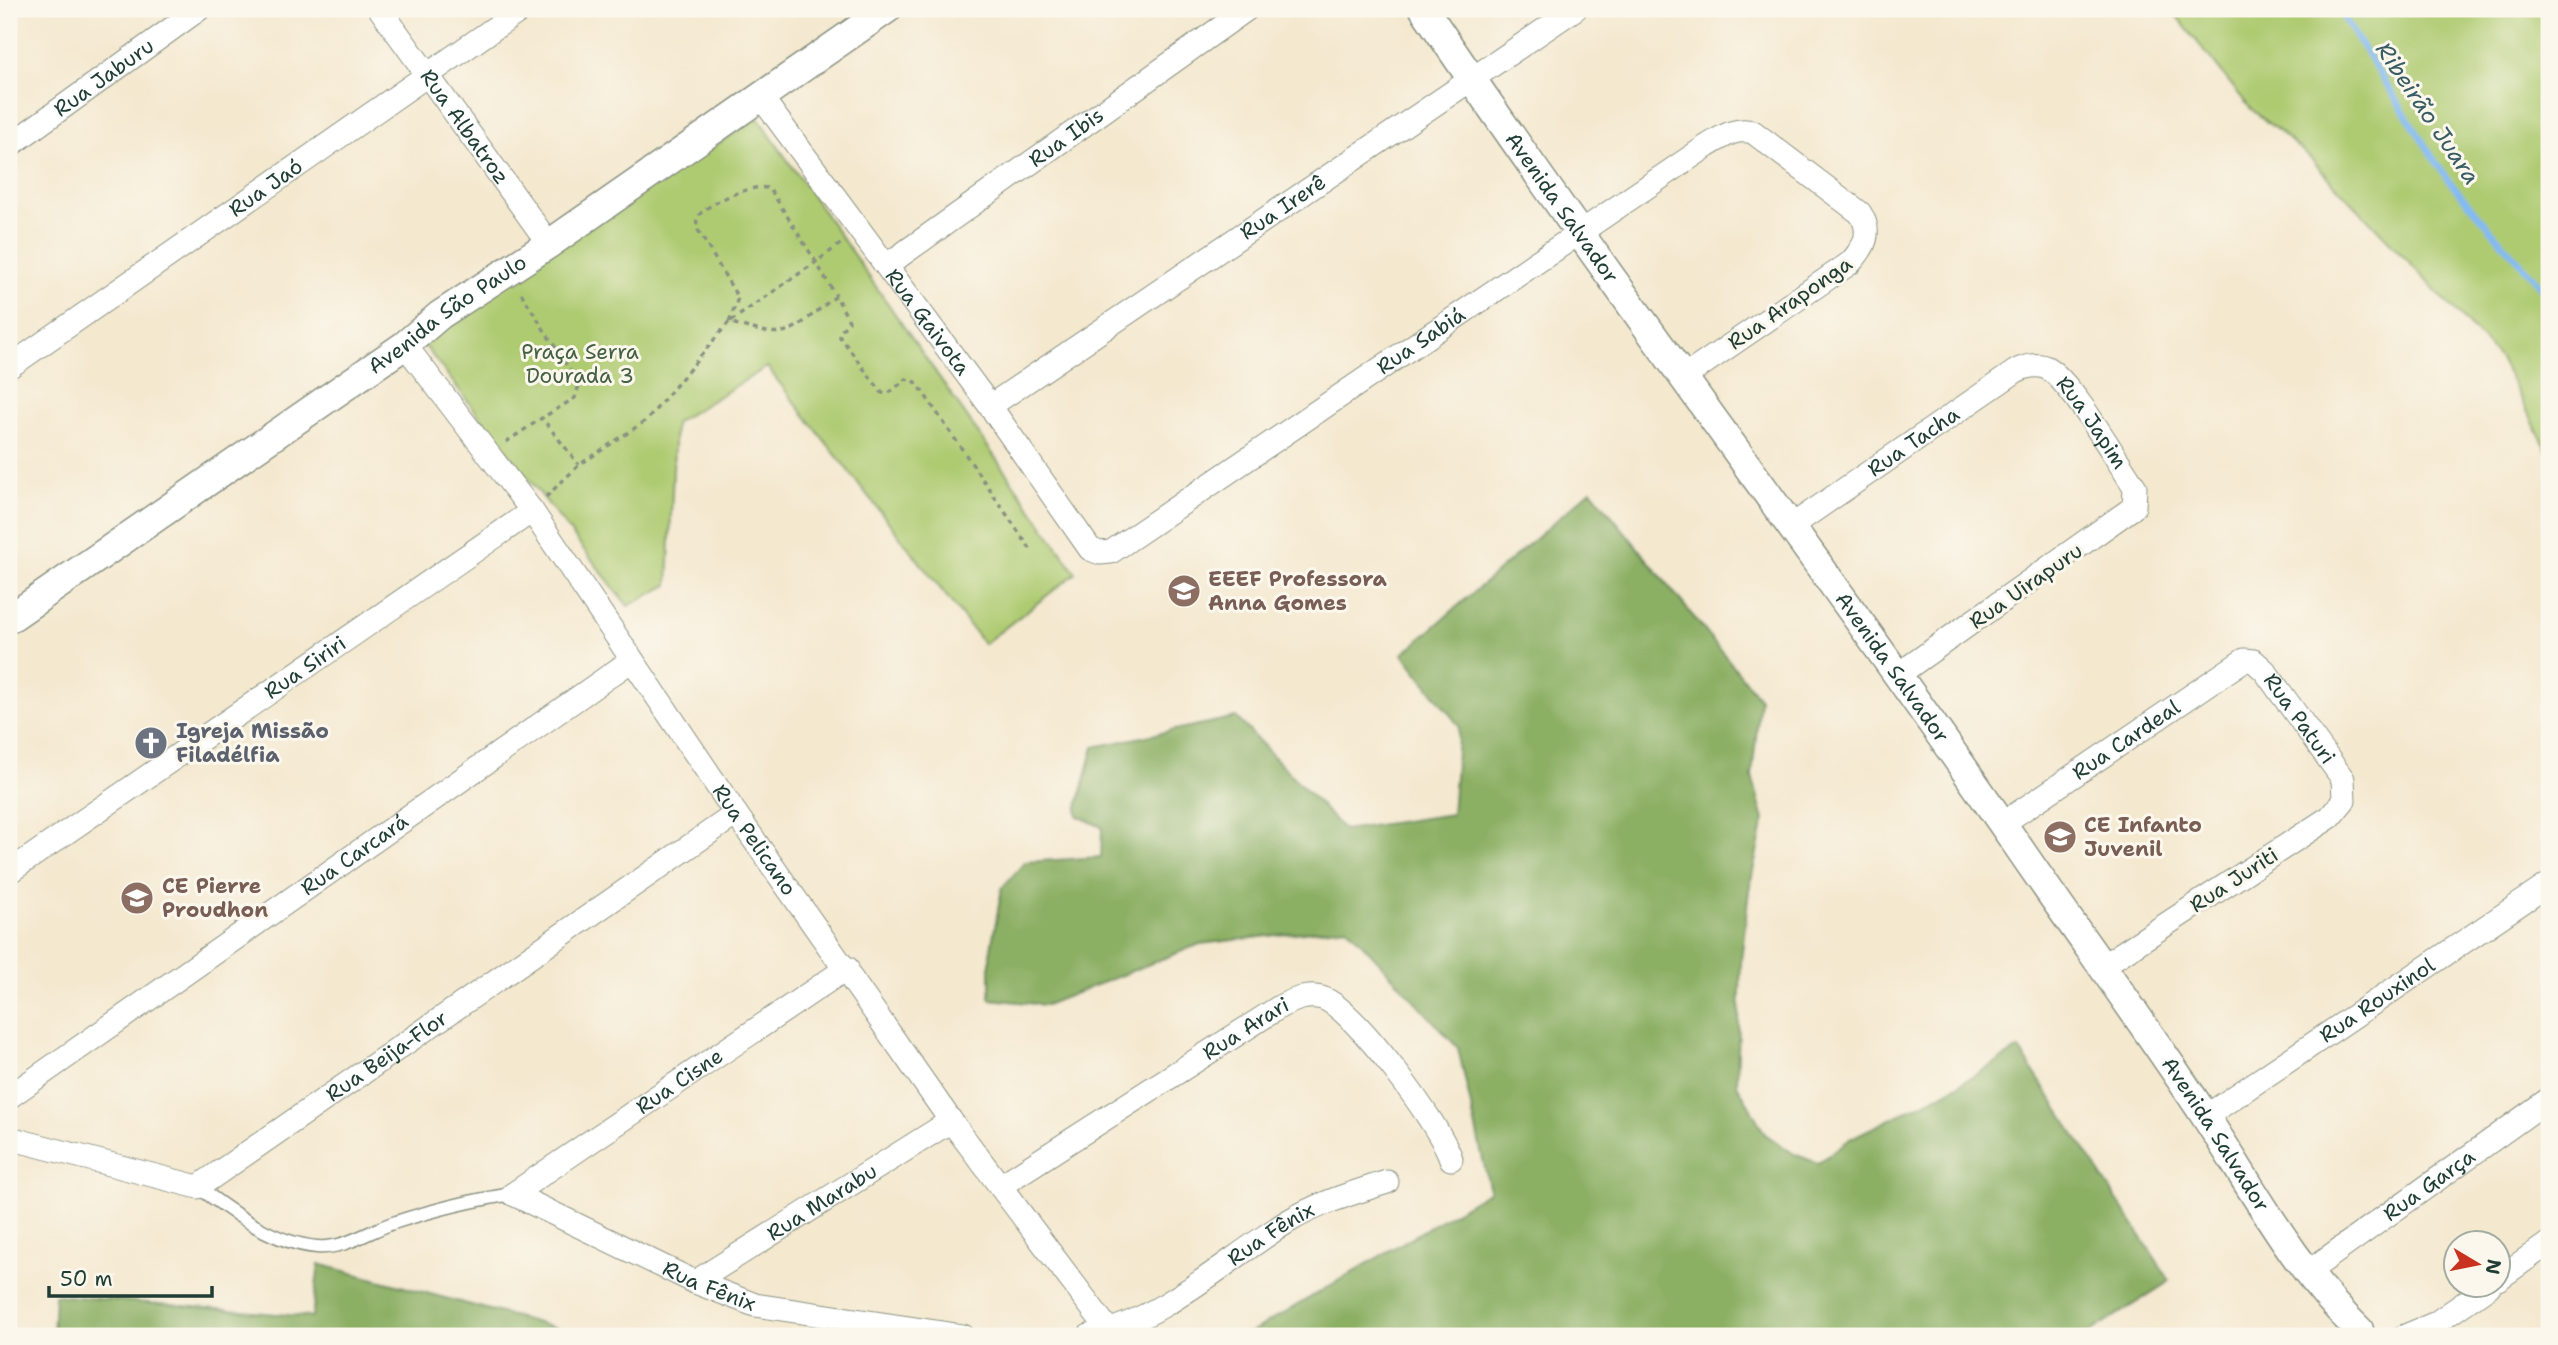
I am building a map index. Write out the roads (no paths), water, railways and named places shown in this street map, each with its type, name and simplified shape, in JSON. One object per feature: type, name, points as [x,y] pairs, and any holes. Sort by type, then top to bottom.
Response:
[{"type":"street","name":"Rua Jaburu","points":[[9,146],[199,9]]},
{"type":"street","name":"Rua Albatroz","points":[[380,9],[549,244]]},
{"type":"street","name":"Rua Jaó","points":[[9,367],[522,9]]},
{"type":"street","name":"Avenida São Paulo","points":[[9,620],[405,345],[440,315],[549,244],[887,9]]},
{"type":"street","name":"Rua Ibis","points":[[887,265],[1247,9]]},
{"type":"street","name":"Avenida Salvador","points":[[1424,9],[1578,234],[1899,674],[2205,1117],[2308,1272],[2330,1301],[2367,1333]]},
{"type":"street","name":"Rua Irerê","points":[[990,406],[1575,9]]},
{"type":"street","name":"Rua Gaivota","points":[[761,97],[990,406],[1090,549]]},
{"type":"street","name":"Rua Sabiá","points":[[1090,549],[1100,554],[1111,552],[1727,133],[1738,130],[1753,132]]},
{"type":"street","name":"Rua Araponga","points":[[1684,377],[1850,263],[1866,241],[1867,230],[1860,213],[1753,132]]},
{"type":"street","name":"Rua Pelicano","points":[[405,345],[532,511],[736,814],[847,968],[951,1121],[1000,1186],[1099,1334]]},
{"type":"street","name":"Rua Japim","points":[[2040,365],[2049,369],[2066,386],[2135,487]]},
{"type":"street","name":"Rua Tacha","points":[[1790,527],[2015,371],[2040,365]]},
{"type":"street","name":"Rua Uirapuru","points":[[1899,674],[2130,510],[2137,499],[2135,487]]},
{"type":"street","name":"Rua Siriri","points":[[9,872],[532,511]]},
{"type":"street","name":"Rua Carcará","points":[[9,1097],[632,660]]},
{"type":"street","name":"Rua Paturi","points":[[2253,661],[2265,671],[2343,779]]},
{"type":"street","name":"Rua Cardeal","points":[[2002,824],[2239,662],[2253,661]]},
{"type":"street","name":"Rua Juriti","points":[[2101,967],[2330,817],[2344,800],[2343,779]]},
{"type":"street","name":"Rua Beija-Flor","points":[[198,1187],[736,814]]},
{"type":"street","name":"Rua Rouxinol","points":[[2205,1117],[2549,884]]},
{"type":"street","name":"Rua Cisne","points":[[513,1194],[847,968]]},
{"type":"street","name":"Rua Arari","points":[[1000,1186],[1281,1006],[1312,996],[1339,1006],[1384,1058],[1420,1103],[1451,1159]]},
{"type":"street","name":"Rua Garça","points":[[2308,1272],[2549,1099]]},
{"type":"street","name":"Rua Marabu","points":[[695,1282],[951,1121]]},
{"type":"street","points":[[9,1138],[198,1187]]},
{"type":"street","name":"Rua Fênix","points":[[1099,1334],[1169,1301],[1289,1221],[1332,1200],[1387,1182]]},
{"type":"street","name":"Rua Fênix","points":[[513,1194],[695,1282],[755,1305],[963,1336]]},
{"type":"street","points":[[2512,1269],[2549,1243]]},
{"type":"street","points":[[2405,1336],[2436,1323],[2469,1300]]},
{"type":"lane","points":[[198,1187],[243,1220],[273,1234],[315,1247],[342,1245],[384,1226],[433,1210],[513,1194]]},
{"type":"waterway","name":"Ribeirão Juara","points":[[2338,9],[2447,179],[2549,296]]},
{"type":"place","name":"EEEF Professora Anna Gomes","points":[[1184,591]]},
{"type":"place","name":"Igreja Missão Filadélfia","points":[[151,743]]},
{"type":"place","name":"CE Infanto Juvenil","points":[[2060,837]]},
{"type":"place","name":"CE Pierre Proudhon","points":[[137,898]]},
{"type":"park label","name":"Praça Serra Dourada 3","points":[[580,364]]}]
